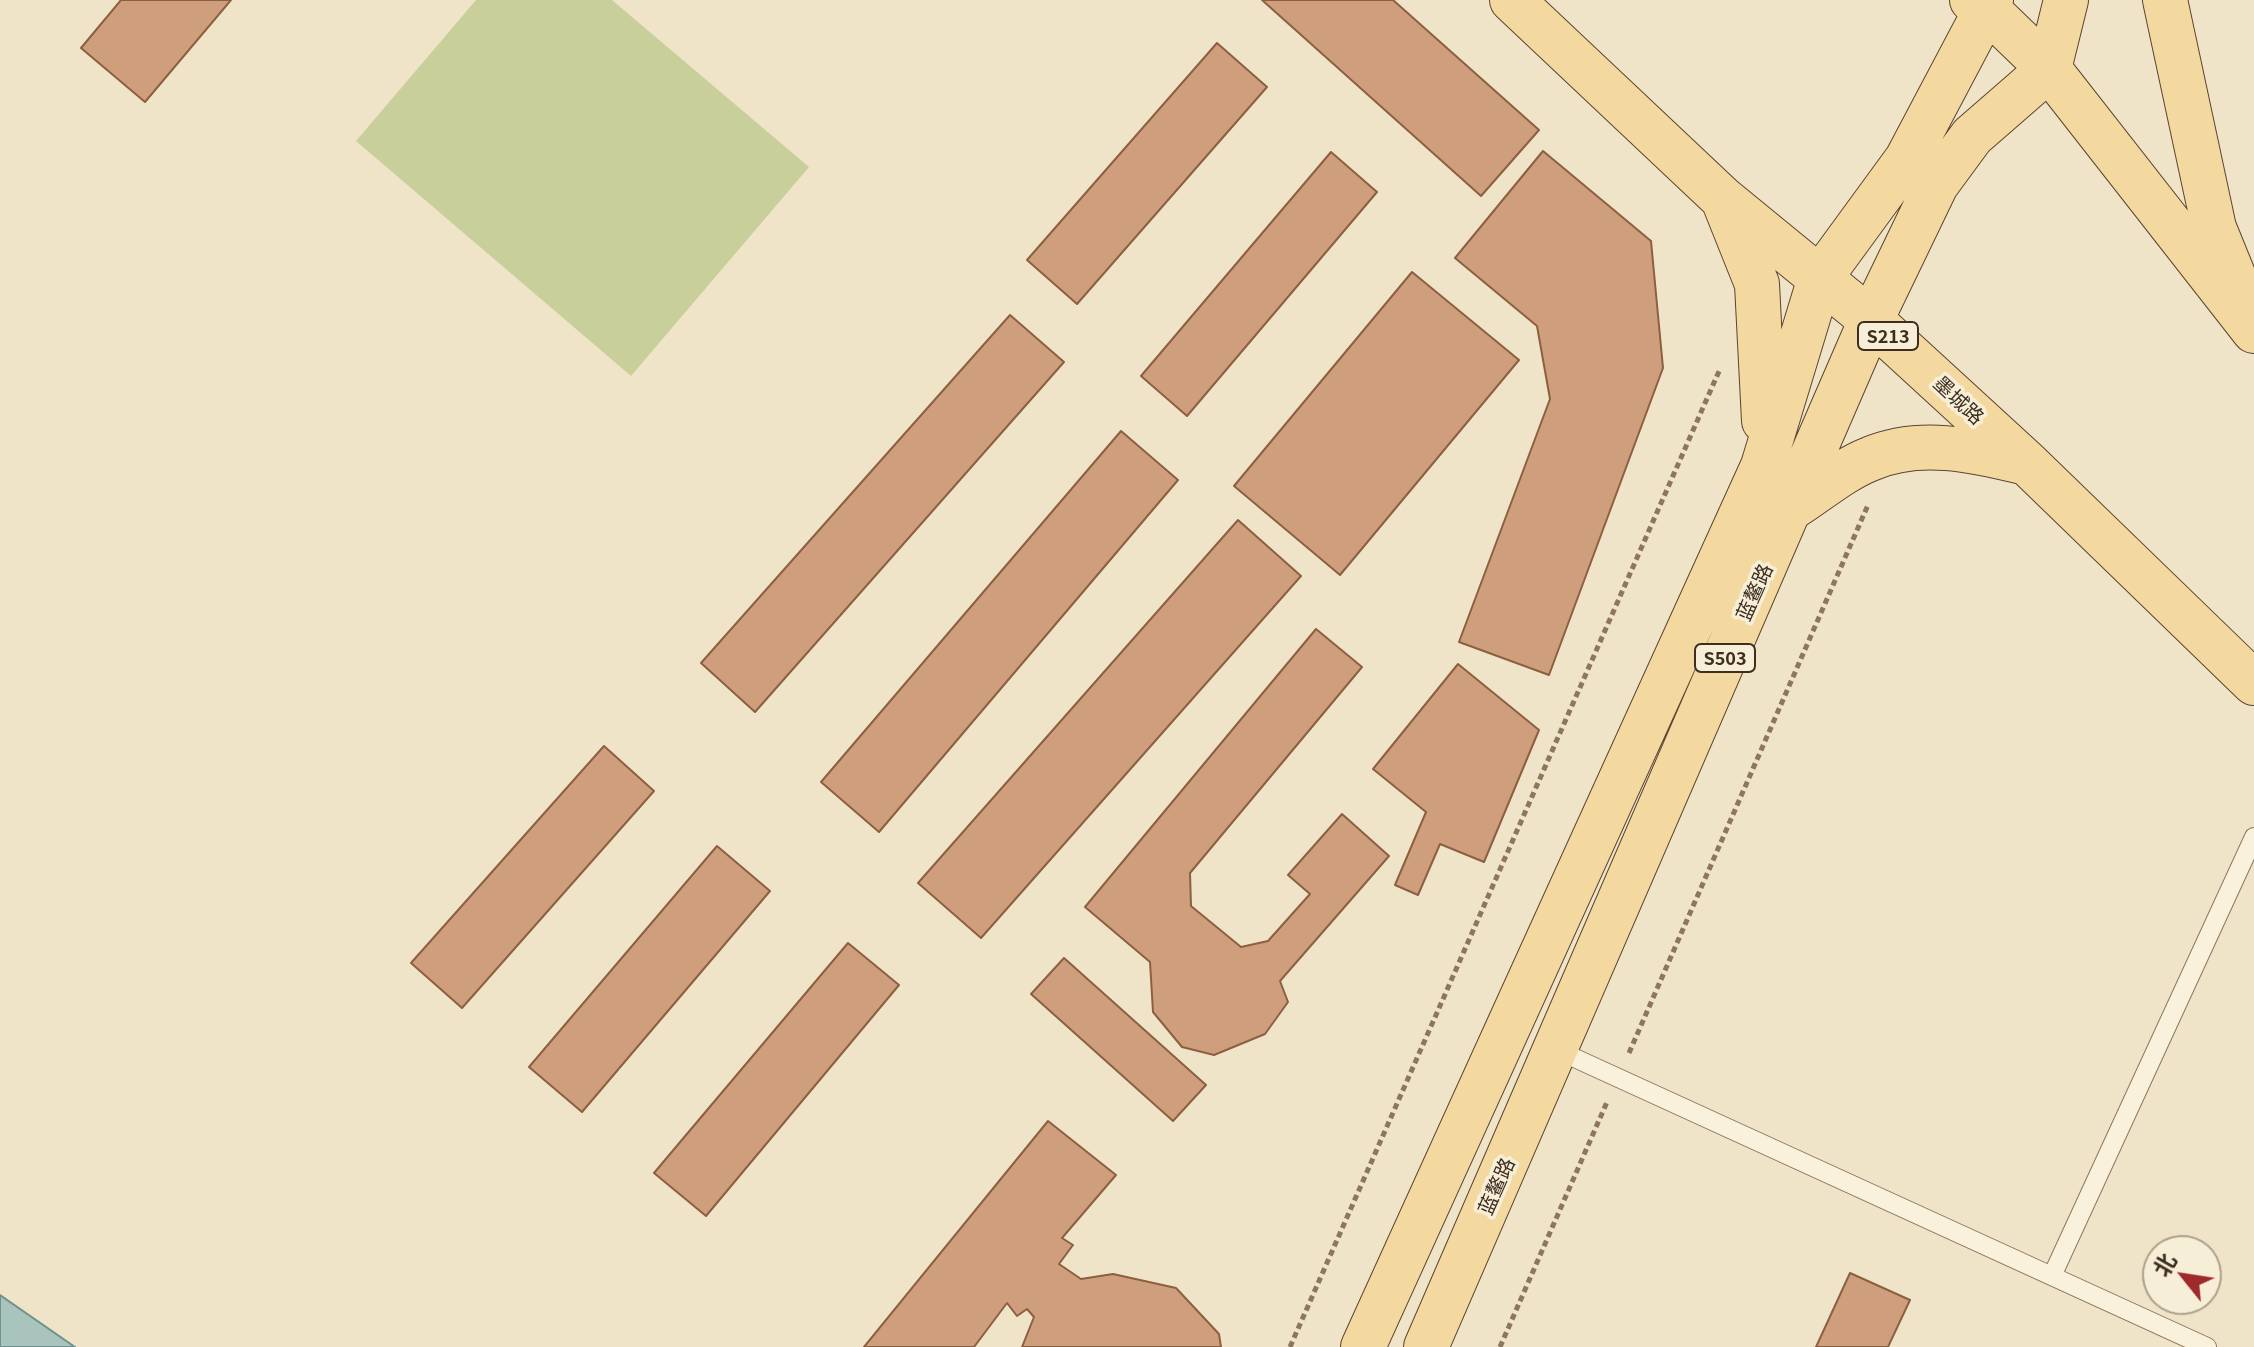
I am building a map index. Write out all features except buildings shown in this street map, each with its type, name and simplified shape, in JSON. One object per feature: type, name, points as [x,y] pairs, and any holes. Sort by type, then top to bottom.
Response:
[{"type":"main road","name":"墨城路","points":[[1512,0],[1722,198],[1871,320],[2028,464],[2254,683]]},
{"type":"main road","points":[[2049,69],[2066,0]]},
{"type":"main road","points":[[2165,0],[2214,228],[2254,329]]},
{"type":"main road","points":[[1983,3],[2049,69],[2254,329]]},
{"type":"main road","name":"S503","points":[[1363,1347],[1763,466],[1820,278],[1907,159],[1983,3]]},
{"type":"main road","name":"蓝鳌路","points":[[1426,1347],[1871,320],[1936,185],[1972,136],[2049,69]]},
{"type":"main road","points":[[1722,198],[1757,284],[1765,391],[1763,466]]},
{"type":"main road","points":[[1790,509],[1868,459],[1891,453],[1957,446],[2028,464]]},
{"type":"lane","points":[[2052,1276],[2254,837]]},
{"type":"lane","points":[[1555,1049],[2207,1347]]},
{"type":"path","points":[[1290,1347],[1725,357]]},
{"type":"path","points":[[1500,1347],[1891,453]]},
{"type":"green space","points":[[476,0],[612,0],[809,167],[631,376],[356,141]]},
{"type":"water","points":[[0,1295],[75,1347],[0,1347]]}]
